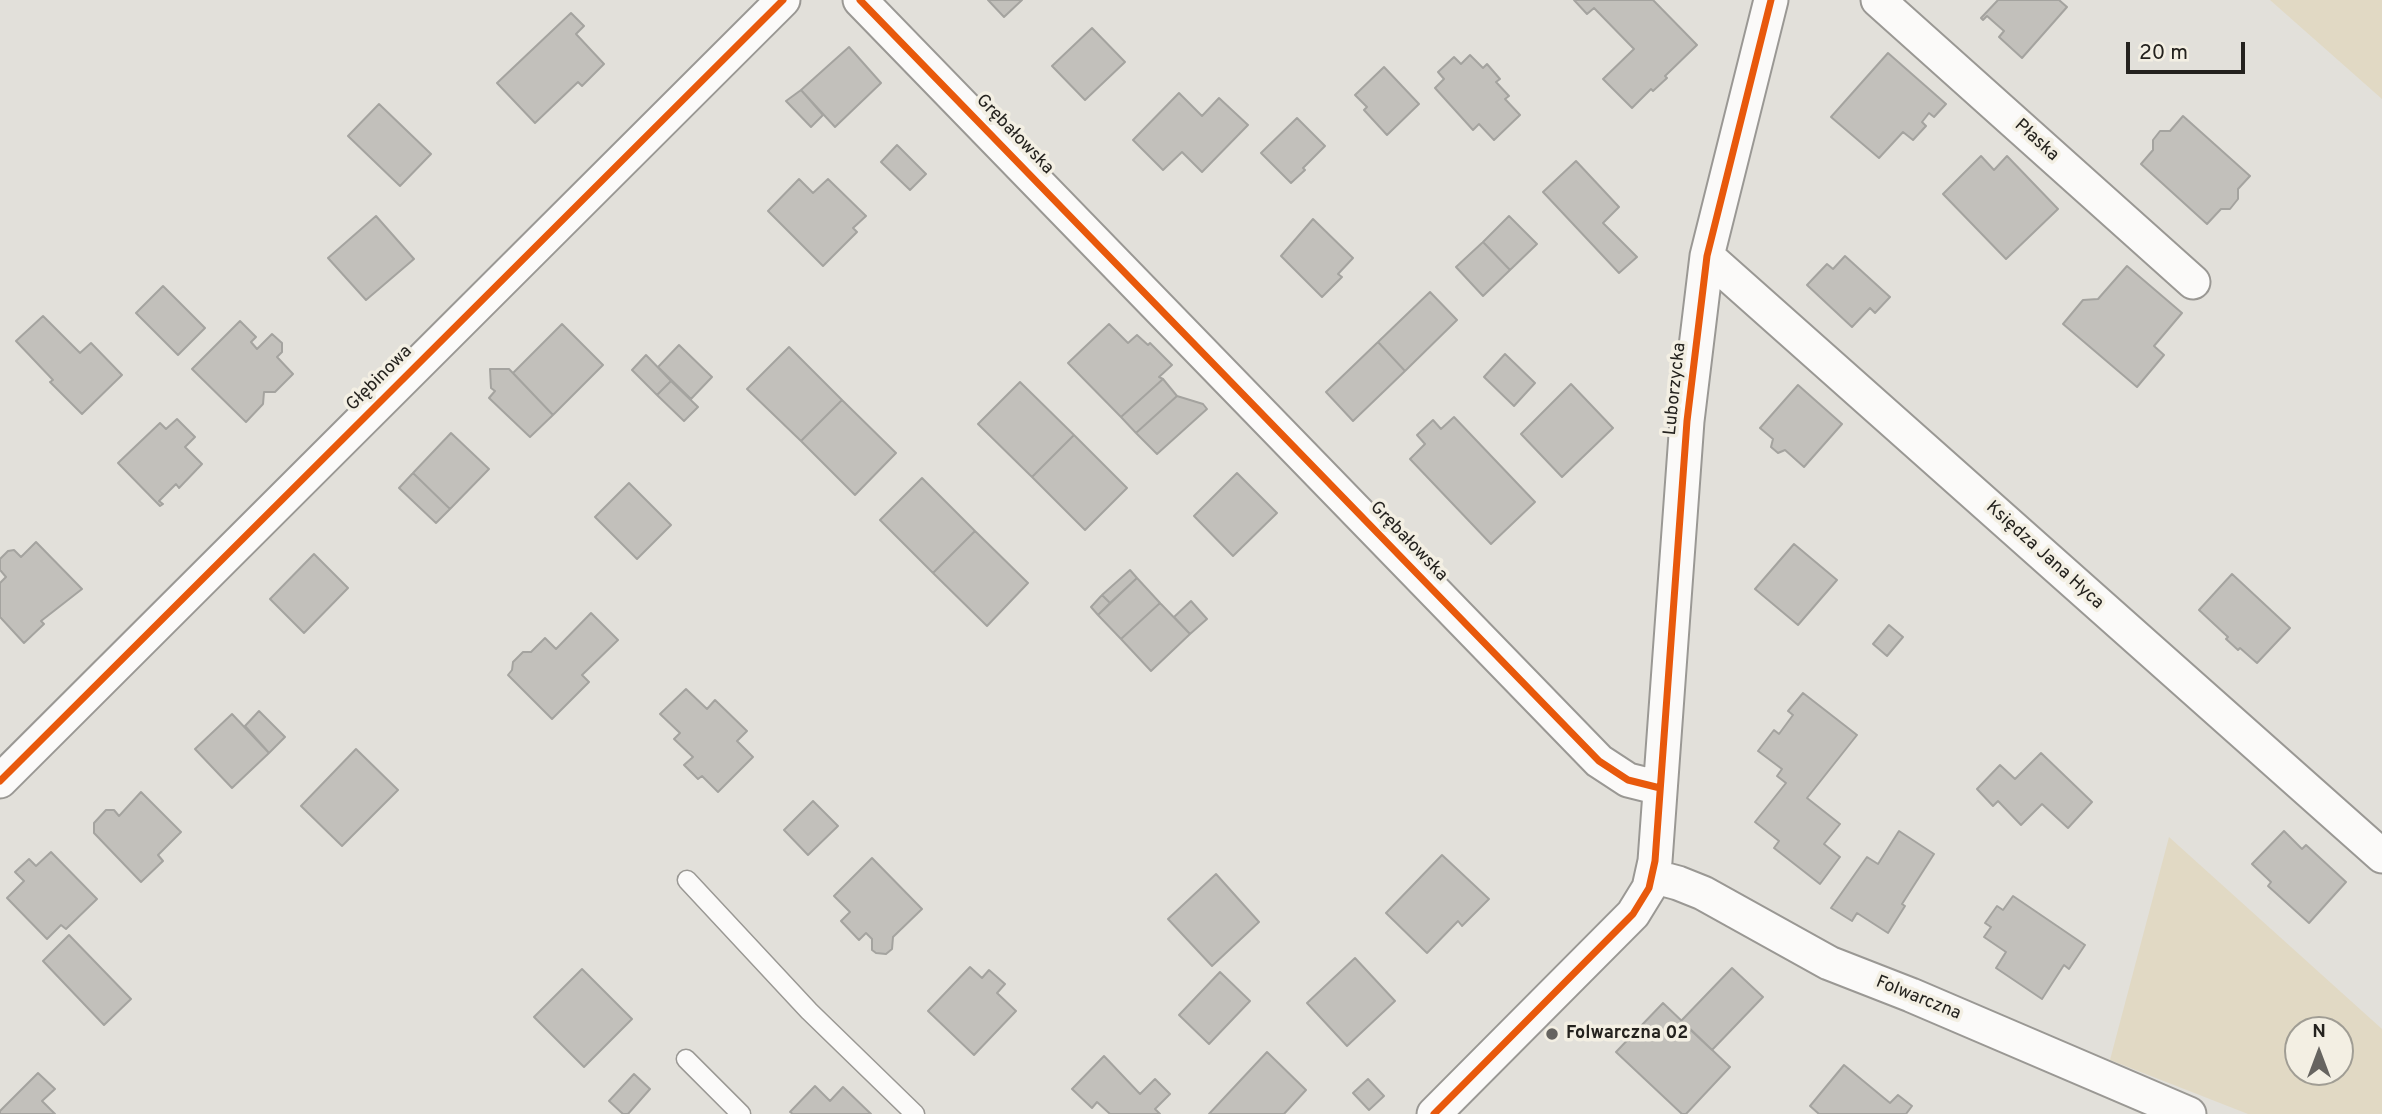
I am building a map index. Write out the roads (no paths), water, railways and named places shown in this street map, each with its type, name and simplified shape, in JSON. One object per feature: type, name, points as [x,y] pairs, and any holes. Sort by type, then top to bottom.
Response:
[{"type":"street","name":"Głębinowa","points":[[0,781],[783,0]]},
{"type":"street","name":"Grębałowska","points":[[860,0],[1599,761],[1628,780],[1660,788]]},
{"type":"street","name":"Luborzycka","points":[[1660,788],[1687,422],[1707,256],[1771,0]]},
{"type":"street","name":"Płaska","points":[[1878,0],[2193,282]]},
{"type":"street","name":"Księdza Jana Hyca","points":[[1707,256],[2382,856]]},
{"type":"street","points":[[1434,1114],[1643,902],[1652,876],[1660,788]]},
{"type":"street","name":"Folwarczna","points":[[1652,876],[1703,893],[1829,963],[1911,995],[2189,1114]]},
{"type":"lane","points":[[687,880],[809,1011],[915,1114]]},
{"type":"lane","points":[[686,1059],[741,1114]]},
{"type":"place","name":"Folwarczna 02","points":[[1552,1034]]}]
